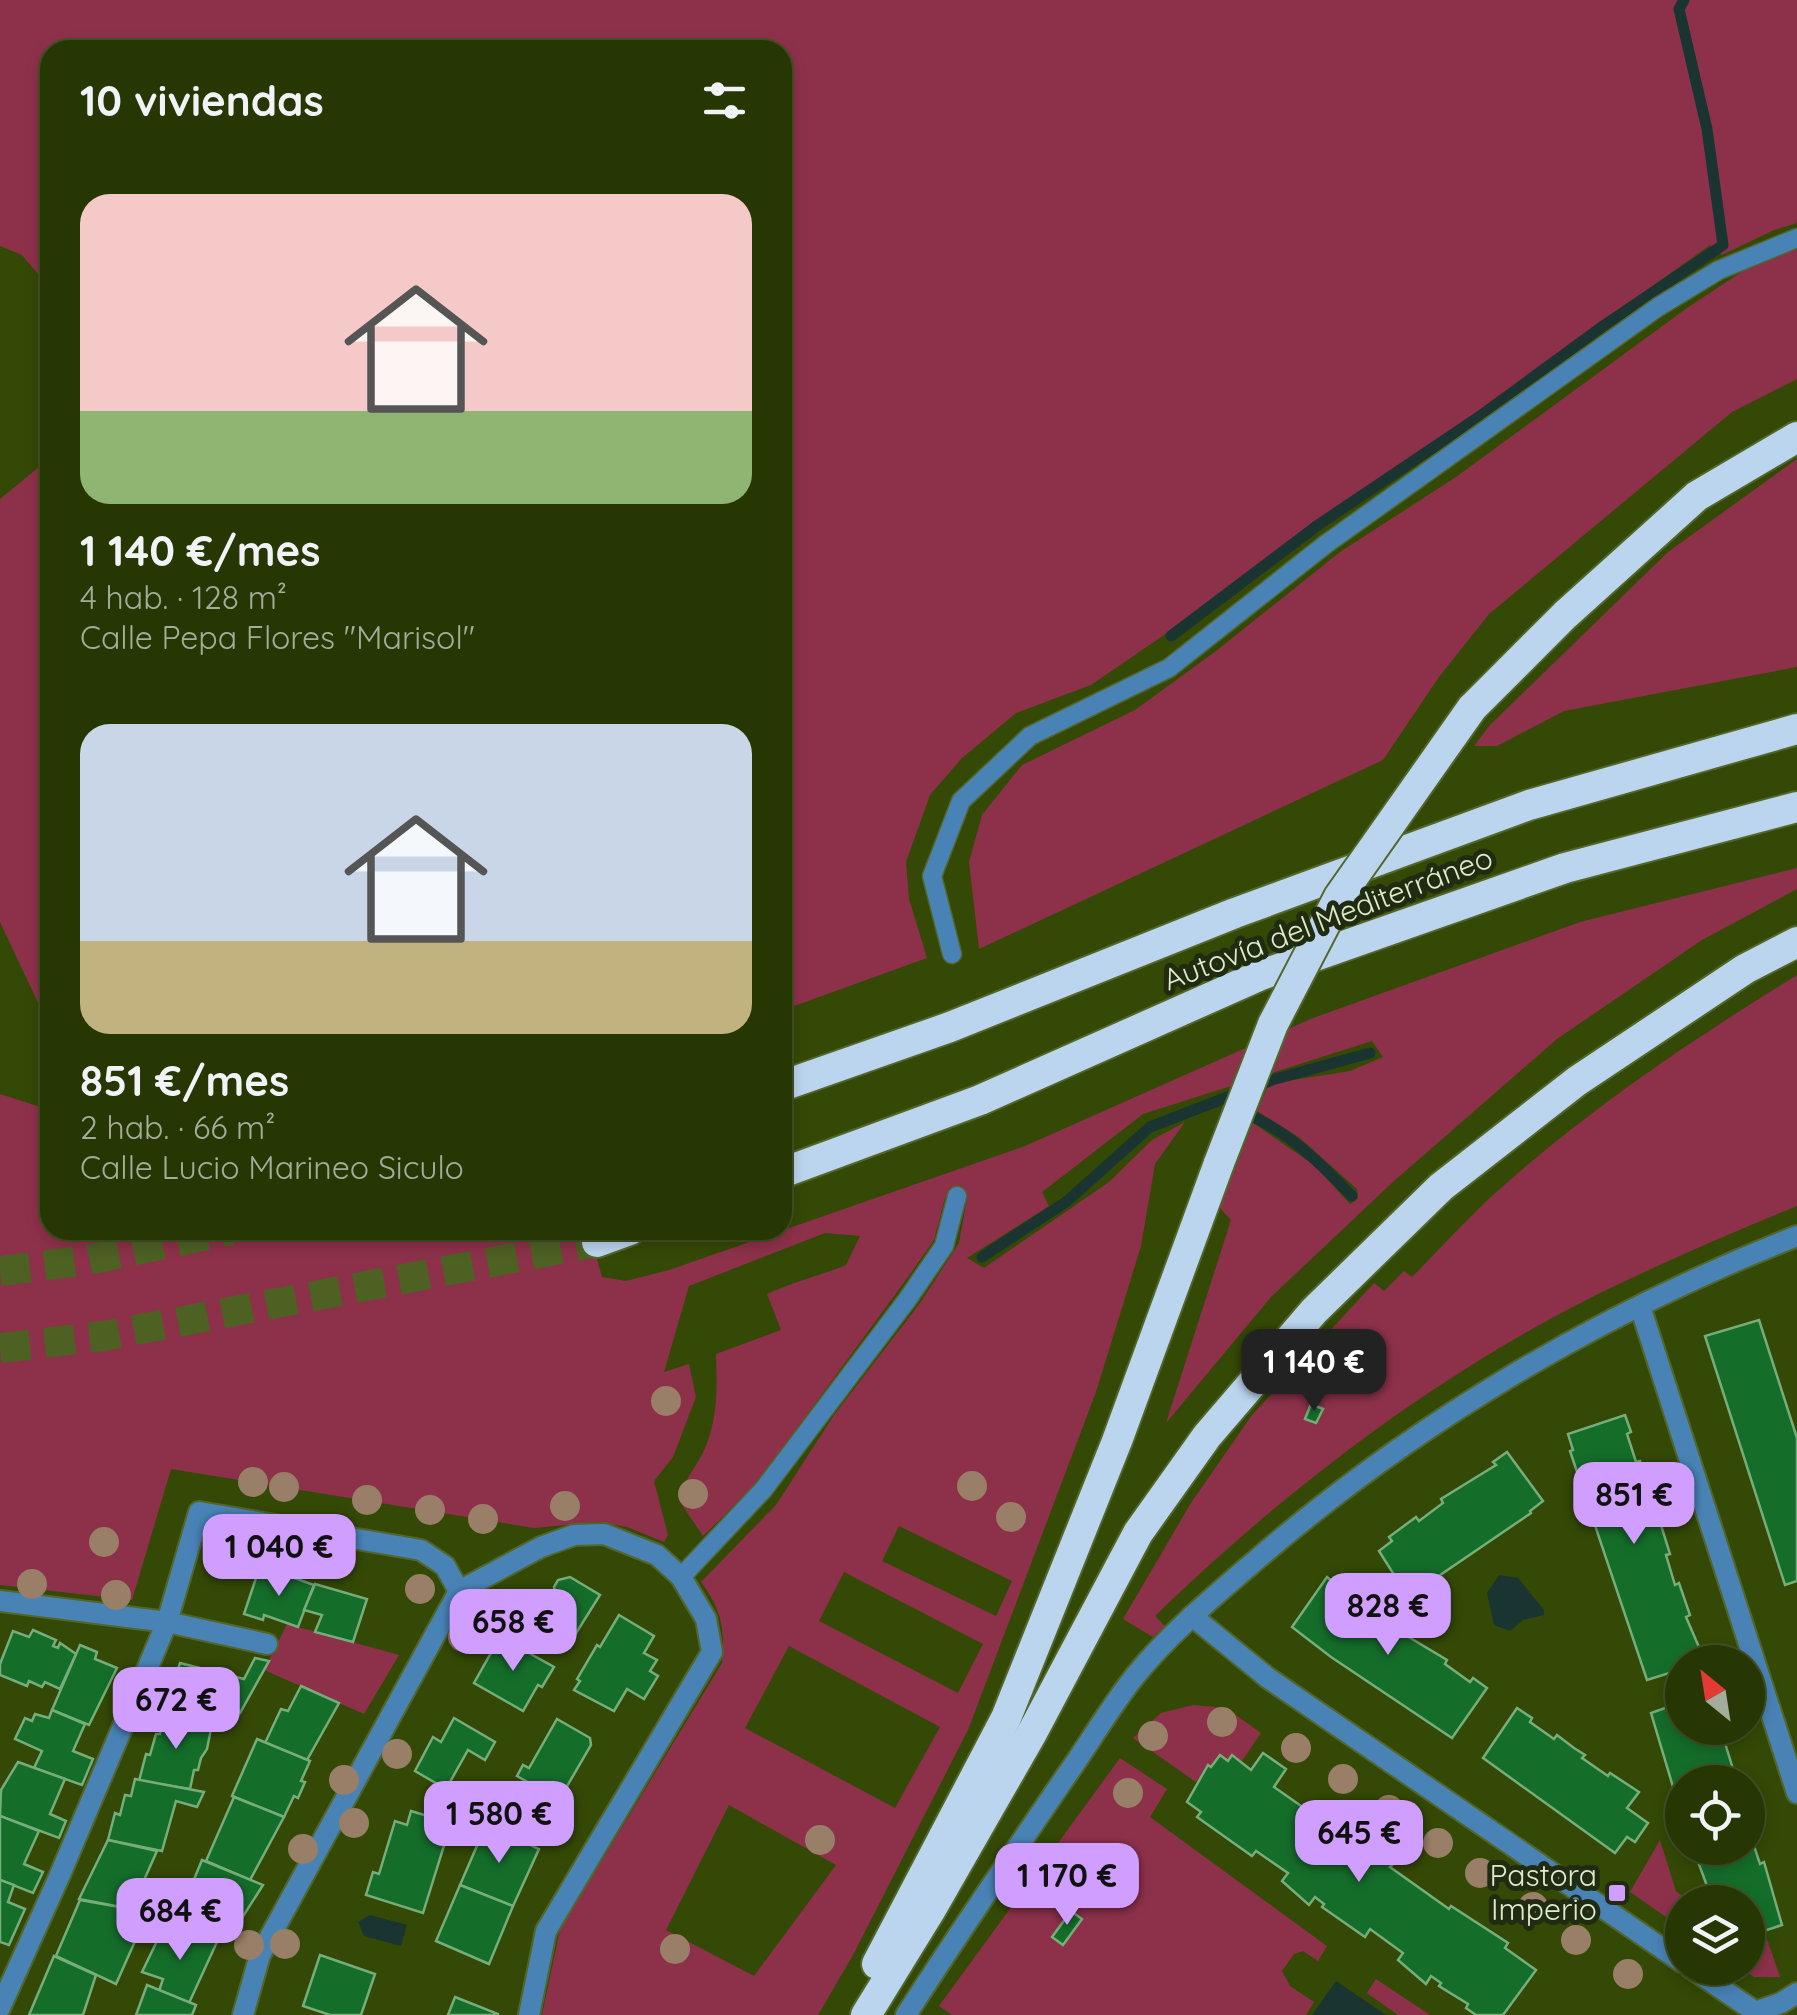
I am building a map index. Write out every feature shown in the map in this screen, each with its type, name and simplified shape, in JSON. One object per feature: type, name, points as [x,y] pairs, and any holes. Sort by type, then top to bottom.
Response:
[{"type":"highway","points":[[849,2015],[1006,1718],[1117,1441],[1273,1024],[1339,898],[1472,708],[1565,615],[1697,496],[1797,437]]},
{"type":"highway","name":"Autovía del Mediterráneo","points":[[792,1082],[950,1027],[1235,912],[1529,805],[1797,729]]},
{"type":"highway","name":"Autovía del Mediterráneo","points":[[792,1170],[980,1100],[1261,974],[1565,868],[1797,807]]},
{"type":"highway","points":[[866,2015],[1032,1733],[1138,1533],[1207,1436],[1290,1338],[1441,1187],[1577,1081],[1745,969],[1797,942]]},
{"type":"highway","points":[[597,1242],[602,1240]]},
{"type":"street","points":[[906,2015],[973,1910],[1134,1677],[1192,1616],[1301,1521],[1426,1427],[1640,1306],[1797,1236]]},
{"type":"street","points":[[1640,1306],[1797,1793]]},
{"type":"street","points":[[0,2008],[60,1877],[167,1622],[199,1512],[421,1550],[445,1566],[459,1591]]},
{"type":"street","points":[[243,2015],[260,1954],[459,1591],[541,1547],[574,1536],[604,1534],[656,1555],[681,1576],[706,1620],[712,1652],[546,1930],[528,2015]]},
{"type":"street","points":[[0,1601],[167,1622],[267,1644]]},
{"type":"street","points":[[1192,1616],[1268,1678],[1665,1950]]},
{"type":"street","points":[[1716,1985],[1758,2013],[1797,1993]]},
{"type":"lane","points":[[952,954],[932,876],[961,802],[1030,736],[1168,668],[1326,544],[1658,307],[1719,270],[1797,238]]},
{"type":"lane","points":[[681,1576],[763,1490],[907,1300],[944,1246],[957,1196]]},
{"type":"shaded area","points":[[0,0],[1797,0],[1797,223],[1722,255],[1710,245],[1091,685],[1016,713],[962,758],[930,795],[906,862],[909,899],[927,958],[792,1007],[792,40],[40,40],[40,276],[22,255],[0,246]]},
{"type":"shaded area","points":[[1797,249],[1797,379],[1732,412],[1489,614],[1439,677],[1383,760],[979,949],[969,862],[982,815],[1022,765],[1135,710],[1340,552],[1456,477],[1687,308],[1752,265]]},
{"type":"shaded area","points":[[1797,459],[1797,667],[1564,711],[1497,746],[1474,746],[1490,725],[1668,552]]},
{"type":"shaded area","points":[[40,466],[40,1007],[0,922],[0,499]]},
{"type":"shaded area","points":[[1797,868],[1797,889],[1702,940],[1557,1039],[1394,1181],[1271,1297],[1166,1423],[1231,1220],[1219,1207],[1253,1123],[1314,1165],[1350,1204],[1358,1198],[1357,1189],[1300,1138],[1257,1111],[1269,1084],[1350,1071],[1383,1057],[1372,1041],[1143,1114],[1042,1192],[1049,1206],[967,1258],[984,1268],[1109,1182],[1152,1140],[1185,1122],[1155,1164],[1141,1246],[1096,1392],[968,1730],[853,1955],[818,2015],[542,2015],[560,1929],[722,1663],[720,1620],[701,1582],[776,1505],[834,1415],[920,1303],[959,1243],[967,1198],[945,1198],[934,1240],[911,1273],[756,1484],[703,1536],[680,1502],[711,1432],[716,1354],[781,1330],[767,1294],[846,1265],[860,1236],[825,1233],[689,1286],[664,1372],[689,1364],[696,1397],[673,1457],[654,1481],[668,1535],[664,1542],[627,1527],[597,1522],[534,1528],[171,1469],[132,1600],[0,1585],[0,1094],[40,1107],[40,1240],[592,1240],[602,1277],[626,1281],[755,1240],[792,1240],[792,1227],[1025,1146],[1313,1018],[1580,922]],"holes":[[[899,1526],[1012,1581],[996,1616],[882,1561]],[[844,1572],[983,1644],[958,1693],[819,1621]],[[789,1646],[940,1727],[895,1808],[745,1728]],[[729,1805],[836,1865],[754,1976],[666,1930]]]},
{"type":"shaded area","points":[[1797,975],[1797,1206],[1602,1292],[1481,1359],[1366,1437],[1257,1523],[1155,1616],[1165,1626],[1153,1637],[1123,1619],[1191,1503],[1252,1415],[1374,1283],[1384,1291],[1404,1271],[1412,1277],[1493,1195],[1565,1134],[1678,1051]]},
{"type":"shaded area","points":[[287,1624],[399,1655],[364,1714],[264,1670]]},
{"type":"shaded area","points":[[1193,1705],[1226,1708],[1261,1733],[1242,1761],[1233,1755],[1228,1761],[1220,1756],[1196,1782],[1133,1738],[1161,1713]]},
{"type":"shaded area","points":[[1120,1758],[1167,1789],[1150,1817],[1327,1946],[1318,1961],[1303,1951],[1294,1954],[1282,1971],[1290,1986],[1314,2002],[1306,2015],[952,2015],[939,2006]]},
{"type":"shaded area","points":[[1660,1840],[1674,1885],[1665,1885],[1665,1916],[1630,1892]]},
{"type":"shaded area","points":[[1765,1939],[1767,1939],[1780,1977],[1765,1977]]},
{"type":"shaded area","points":[[1376,1979],[1430,2015],[1398,2015],[1367,1993]]},
{"type":"water","points":[[1499,1575],[1518,1578],[1544,1615],[1523,1620],[1510,1631],[1494,1625],[1487,1593]]},
{"type":"water","points":[[370,1915],[407,1925],[401,1946],[364,1936],[358,1922]]},
{"type":"water","points":[[1336,1981],[1386,2015],[1312,2015]]},
{"type":"building","points":[[1759,1320],[1797,1438],[1797,1581],[1785,1585],[1705,1336]]},
{"type":"building","points":[[1311,1404],[1323,1409],[1316,1423],[1305,1419]]},
{"type":"building","points":[[1625,1415],[1631,1432],[1627,1434],[1636,1462],[1640,1461],[1656,1524],[1660,1522],[1670,1554],[1666,1555],[1675,1585],[1679,1583],[1690,1615],[1686,1617],[1698,1645],[1665,1645],[1665,1674],[1647,1680],[1570,1451],[1573,1450],[1568,1434]]},
{"type":"building","points":[[1507,1452],[1543,1501],[1413,1598],[1379,1551],[1392,1541],[1389,1537],[1416,1517],[1419,1521],[1443,1503],[1441,1499],[1496,1465],[1493,1462]]},
{"type":"building","points":[[258,1572],[274,1577],[286,1575],[314,1585],[298,1627],[264,1615],[263,1620],[244,1614]]},
{"type":"building","points":[[570,1577],[600,1595],[573,1638],[521,1612],[532,1593],[552,1606],[558,1580]]},
{"type":"building","points":[[1327,1577],[1364,1608],[1367,1604],[1394,1623],[1392,1627],[1447,1660],[1445,1664],[1470,1682],[1473,1678],[1487,1688],[1452,1738],[1292,1627]]},
{"type":"building","points":[[315,1584],[367,1599],[353,1642],[315,1632],[322,1615],[304,1610]]},
{"type":"building","points":[[619,1615],[654,1636],[644,1653],[657,1660],[650,1671],[658,1676],[644,1699],[627,1689],[614,1711],[574,1690],[597,1645],[600,1647]]},
{"type":"building","points":[[33,1630],[56,1640],[53,1646],[58,1648],[60,1643],[76,1654],[60,1689],[45,1682],[42,1687],[29,1681],[27,1686],[0,1675],[0,1664],[13,1631],[29,1637]]},
{"type":"building","points":[[500,1637],[554,1667],[523,1711],[474,1683]]},
{"type":"building","points":[[80,1645],[97,1652],[95,1659],[117,1668],[89,1725],[52,1710]]},
{"type":"building","points":[[255,1658],[269,1661],[240,1713],[227,1710],[220,1726],[144,1707],[149,1696],[167,1701],[180,1663],[244,1679]]},
{"type":"building","points":[[301,1686],[339,1703],[307,1760],[265,1743],[281,1709],[288,1711]]},
{"type":"building","points":[[1517,1708],[1554,1739],[1557,1735],[1585,1755],[1582,1758],[1639,1792],[1627,1808],[1648,1823],[1635,1842],[1627,1837],[1615,1853],[1483,1758]]},
{"type":"building","points":[[1665,1708],[1665,1745],[1726,1745],[1732,1765],[1666,1765],[1651,1713]]},
{"type":"building","points":[[52,1710],[85,1724],[73,1751],[93,1759],[82,1785],[34,1768],[42,1751],[15,1739],[25,1718],[32,1721],[35,1714],[49,1718]]},
{"type":"building","points":[[164,1712],[212,1724],[207,1749],[198,1770],[194,1770],[190,1789],[139,1781],[146,1754],[150,1755],[156,1734],[160,1734]]},
{"type":"building","points":[[454,1718],[495,1742],[485,1760],[468,1750],[446,1789],[415,1771],[433,1737],[441,1742]]},
{"type":"building","points":[[557,1719],[590,1738],[591,1745],[559,1800],[517,1776],[523,1765],[529,1768]]},
{"type":"building","points":[[257,1739],[310,1761],[298,1798],[294,1796],[284,1817],[232,1796]]},
{"type":"building","points":[[1263,1753],[1286,1769],[1274,1787],[1337,1831],[1340,1827],[1349,1833],[1449,1909],[1451,1906],[1508,1943],[1505,1948],[1536,1970],[1503,2015],[1476,2015],[1466,2008],[1468,2004],[1439,1986],[1441,1983],[1431,1976],[1426,1984],[1398,1960],[1403,1953],[1370,1929],[1365,1937],[1322,1907],[1324,1904],[1315,1897],[1309,1905],[1282,1881],[1288,1873],[1256,1851],[1252,1856],[1197,1817],[1201,1812],[1187,1802],[1208,1765],[1211,1767],[1220,1755],[1228,1761],[1232,1755],[1251,1770]]},
{"type":"building","points":[[18,1762],[65,1779],[50,1814],[66,1821],[59,1838],[0,1816],[1,1790]]},
{"type":"building","points":[[135,1779],[204,1792],[197,1807],[176,1801],[162,1851],[108,1840],[115,1813],[120,1815],[125,1795],[131,1796]]},
{"type":"building","points":[[234,1797],[284,1817],[250,1880],[206,1861]]},
{"type":"building","points":[[411,1811],[451,1823],[423,1913],[366,1895],[373,1872],[379,1874],[395,1821],[407,1825]]},
{"type":"building","points":[[0,1816],[39,1831],[24,1864],[43,1872],[33,1893],[0,1880]]},
{"type":"building","points":[[486,1825],[539,1849],[513,1906],[460,1885]]},
{"type":"building","points":[[108,1840],[157,1851],[131,1909],[79,1899]]},
{"type":"building","points":[[202,1860],[263,1885],[242,1918],[229,1912],[217,1942],[175,1924],[183,1892],[188,1894]]},
{"type":"building","points":[[1699,1865],[1765,1865],[1782,1925],[1765,1931],[1765,1885],[1707,1885]]},
{"type":"building","points":[[0,1880],[14,1885],[8,1902],[25,1909],[9,1945],[0,1942]]},
{"type":"building","points":[[460,1885],[513,1906],[489,1964],[436,1941]]},
{"type":"building","points":[[80,1900],[148,1912],[116,1984],[56,1956]]},
{"type":"building","points":[[1071,1911],[1082,1919],[1063,1945],[1052,1937]]},
{"type":"building","points":[[182,1927],[217,1942],[189,2003],[159,1991],[163,1979],[142,1972],[160,1935],[176,1940]]},
{"type":"building","points":[[320,1955],[375,1974],[361,2015],[330,2015],[303,2006]]},
{"type":"building","points":[[54,1956],[96,1975],[83,2015],[29,2015]]},
{"type":"building","points":[[147,1985],[196,2005],[192,2015],[136,2015]]},
{"type":"building","points":[[455,1997],[498,2014],[498,2015],[448,2015]]},
{"type":"waterway","points":[[1171,636],[1318,525],[1723,245],[1707,129],[1679,9],[1684,0]]},
{"type":"waterway","points":[[982,1257],[1066,1202],[1150,1127],[1272,1080],[1370,1053]]},
{"type":"waterway","points":[[1242,1112],[1288,1137],[1352,1196]]},
{"type":"tunnel","points":[[0,1271],[88,1260],[183,1240]]},
{"type":"tunnel","points":[[0,1348],[104,1336],[597,1242]]},
{"type":"place","name":"Pastora Imperio","points":[[1617,1893]]}]
